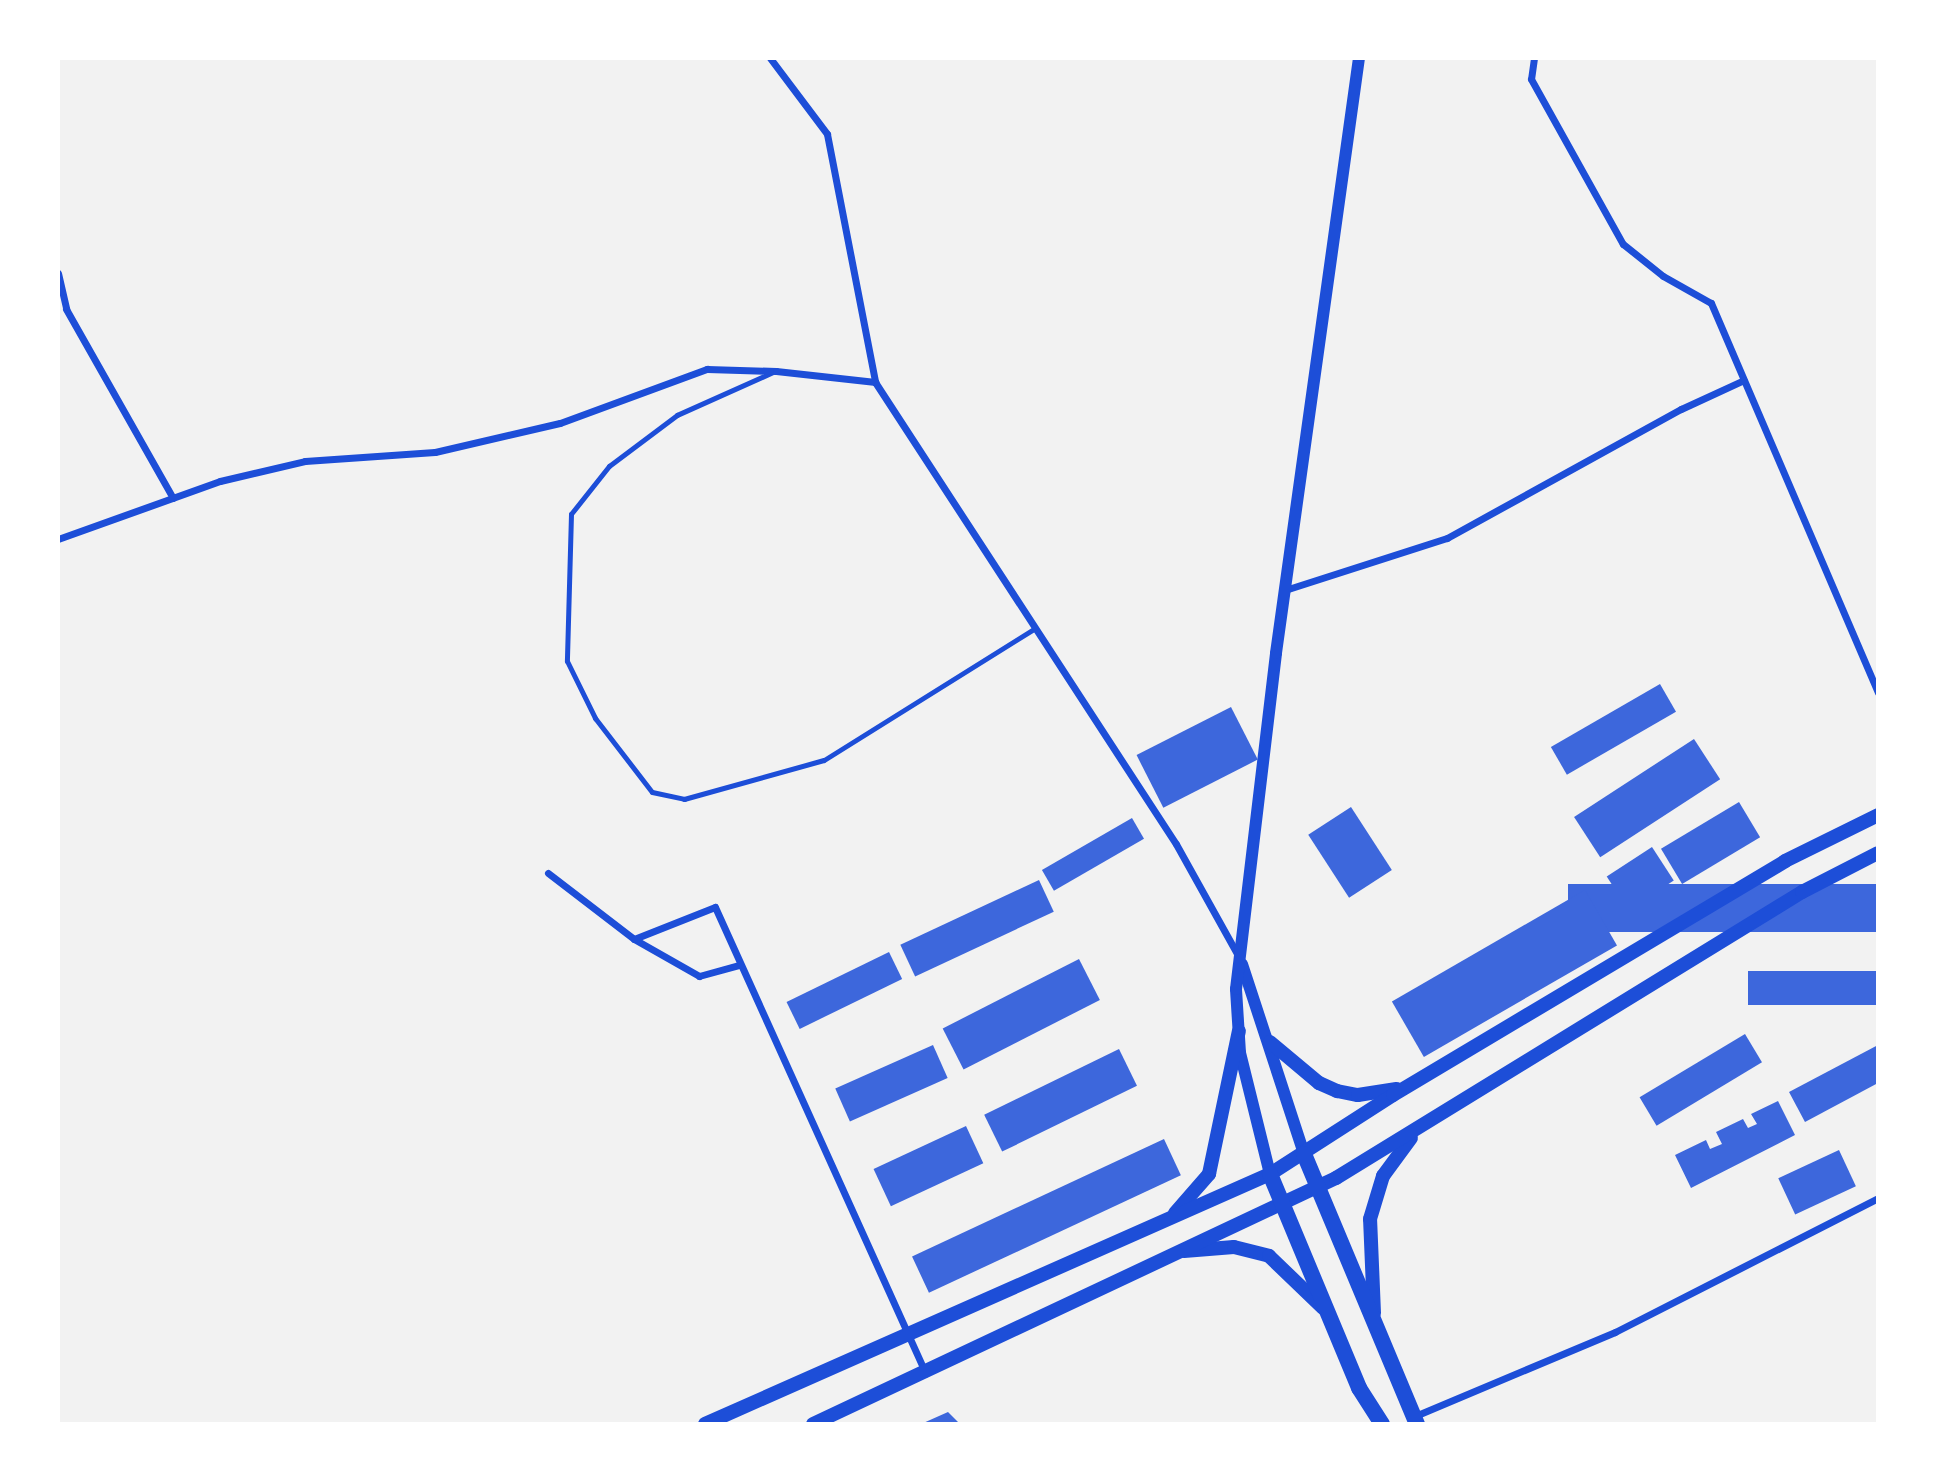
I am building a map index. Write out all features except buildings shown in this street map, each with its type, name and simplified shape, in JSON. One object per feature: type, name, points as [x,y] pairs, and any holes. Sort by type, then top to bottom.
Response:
[{"type":"main road","points":[[705,1424],[906,1332],[1270,1174],[1405,1088],[1785,861],[1878,814]]},
{"type":"main road","points":[[813,1424],[926,1374],[1169,1253],[1317,1186],[1424,1126],[1802,892],[1878,853]]},
{"type":"main road","points":[[1173,1216],[1209,1174],[1239,1031]]},
{"type":"main road","points":[[1270,1042],[1319,1083],[1337,1091],[1358,1095],[1405,1088]]},
{"type":"main road","points":[[1376,1328],[1370,1219],[1383,1176],[1424,1126]]},
{"type":"main road","points":[[1304,1154],[1376,1328],[1418,1421]]},
{"type":"main road","points":[[1270,1174],[1359,1388],[1368,1424]]},
{"type":"main road","points":[[1169,1253],[1251,1249],[1294,1276],[1326,1311]]},
{"type":"main road","points":[[1359,1388],[1382,1424]]},
{"type":"street","points":[[770,58],[827,134],[875,382],[1176,844],[1241,960],[1270,1042],[1304,1154]]},
{"type":"street","points":[[1270,1174],[1240,1052],[1236,989],[1285,590],[1359,58]]},
{"type":"street","points":[[1534,58],[1531,79],[1623,244],[1662,275],[1711,303],[1878,694]]},
{"type":"street","points":[[58,273],[66,309],[173,498]]},
{"type":"street","points":[[58,539],[220,481],[305,461],[435,452],[560,423],[707,369],[776,371],[875,382]]},
{"type":"street","points":[[1285,590],[1447,538],[1681,410],[1744,380]]},
{"type":"street","points":[[548,873],[634,939],[699,976],[738,965]]},
{"type":"street","points":[[634,939],[715,908],[738,965],[926,1374]]},
{"type":"street","points":[[1418,1421],[1615,1332],[1878,1198]]},
{"type":"lane","points":[[776,371],[677,415],[609,466],[571,514],[567,661],[595,718],[652,792],[684,799],[824,760],[1035,628]]}]
